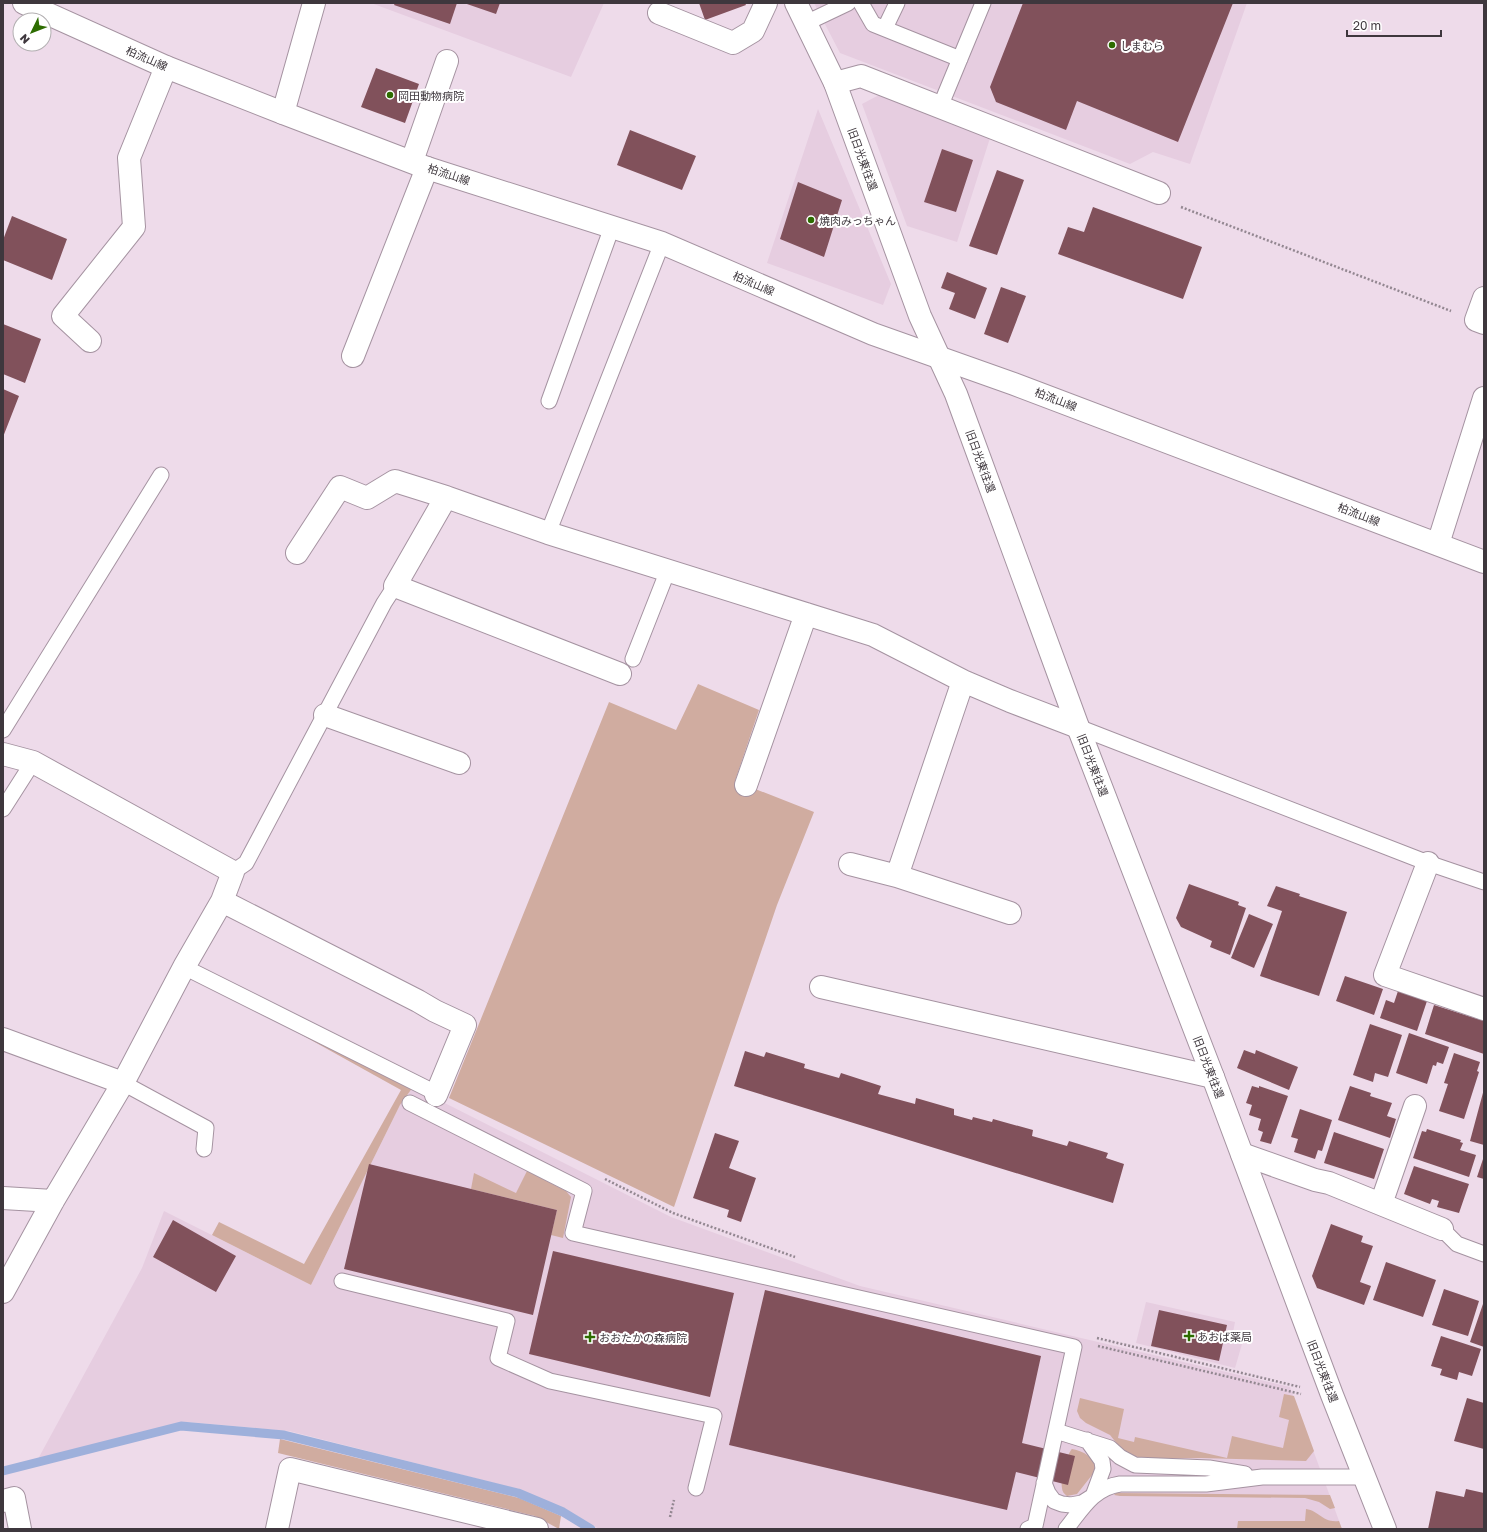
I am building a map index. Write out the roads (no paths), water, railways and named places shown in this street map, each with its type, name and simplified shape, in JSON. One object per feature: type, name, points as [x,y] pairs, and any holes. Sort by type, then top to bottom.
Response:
[{"type":"street","name":"柏流山線","points":[[24,3],[166,67],[419,165],[662,243],[873,334],[1022,387],[1484,562]]},
{"type":"street","points":[[284,113],[314,3]]},
{"type":"street","points":[[659,13],[733,43],[753,31],[766,3]]},
{"type":"street","name":"旧日光東往還","points":[[796,3],[835,83],[920,316],[956,394],[1078,727],[1213,1077],[1333,1398],[1385,1529]]},
{"type":"street","points":[[353,356],[419,165],[447,61]]},
{"type":"street","points":[[90,341],[63,316],[134,227],[129,158],[166,67]]},
{"type":"street","points":[[835,83],[860,76],[1159,193]]},
{"type":"street","points":[[1480,322],[1484,298]]},
{"type":"street","points":[[1438,544],[1484,398]]},
{"type":"street","points":[[297,553],[340,487],[367,498],[395,481],[446,497],[548,533],[873,635],[963,681],[1078,727]]},
{"type":"street","points":[[446,497],[395,586],[627,667]]},
{"type":"street","points":[[746,785],[806,614]]},
{"type":"street","points":[[896,876],[963,681]]},
{"type":"street","points":[[325,715],[459,763]]},
{"type":"street","points":[[3,754],[33,762],[233,872],[222,901],[184,967],[123,1083],[53,1201],[3,1292]]},
{"type":"street","points":[[1428,863],[1385,975],[1484,1009]]},
{"type":"street","points":[[850,864],[896,876],[1010,913]]},
{"type":"street","points":[[222,901],[418,1001],[435,1012],[465,1025],[436,1095]]},
{"type":"street","points":[[821,987],[1213,1077]]},
{"type":"street","points":[[3,1039],[123,1083]]},
{"type":"street","points":[[1381,1204],[1415,1106]]},
{"type":"street","points":[[1242,1154],[1315,1180],[1329,1183],[1442,1229]]},
{"type":"street","points":[[3,1198],[53,1201]]},
{"type":"street","points":[[277,1529],[290,1469],[537,1529]]},
{"type":"street","points":[[3,1501],[14,1498],[20,1529]]},
{"type":"lane","points":[[806,23],[848,3]]},
{"type":"lane","points":[[861,3],[873,24],[960,59]]},
{"type":"lane","points":[[885,28],[897,3]]},
{"type":"lane","points":[[940,107],[983,3]]},
{"type":"lane","points":[[549,401],[612,227]]},
{"type":"lane","points":[[548,533],[662,243]]},
{"type":"lane","points":[[3,730],[161,475]]},
{"type":"lane","points":[[627,667],[668,570]]},
{"type":"lane","points":[[233,872],[246,863],[384,603],[395,586]]},
{"type":"lane","points":[[1078,727],[1428,863],[1484,882]]},
{"type":"lane","points":[[3,809],[33,762]]},
{"type":"lane","points":[[184,967],[428,1089],[436,1095]]},
{"type":"lane","points":[[123,1083],[206,1128],[204,1149]]},
{"type":"lane","points":[[410,1103],[584,1191],[573,1233],[1074,1347],[1035,1526],[1028,1529]]},
{"type":"lane","points":[[1442,1229],[1457,1244],[1484,1254]]},
{"type":"lane","points":[[342,1281],[507,1321],[498,1358],[550,1381],[714,1416],[696,1488]]},
{"type":"lane","points":[[1056,1431],[1110,1448],[1120,1457],[1135,1465],[1209,1468],[1262,1477]]},
{"type":"lane","points":[[1066,1529],[1093,1496],[1103,1469],[1102,1461],[1087,1440]]},
{"type":"lane","points":[[1044,1483],[1048,1493],[1054,1501],[1071,1505],[1082,1503],[1108,1486],[1120,1484],[1206,1484],[1262,1477],[1365,1477]]},
{"type":"waterway","points":[[3,1471],[181,1426],[284,1435],[518,1493],[563,1512],[591,1529]]},
{"type":"place","name":"しまむら","points":[[1112,45]]},
{"type":"place","name":"岡田動物病院","points":[[390,95]]},
{"type":"place","name":"焼肉みっちゃん","points":[[811,220]]},
{"type":"place","name":"あおば薬局","points":[[1189,1336]]},
{"type":"place","name":"おおたかの森病院","points":[[590,1337]]}]
